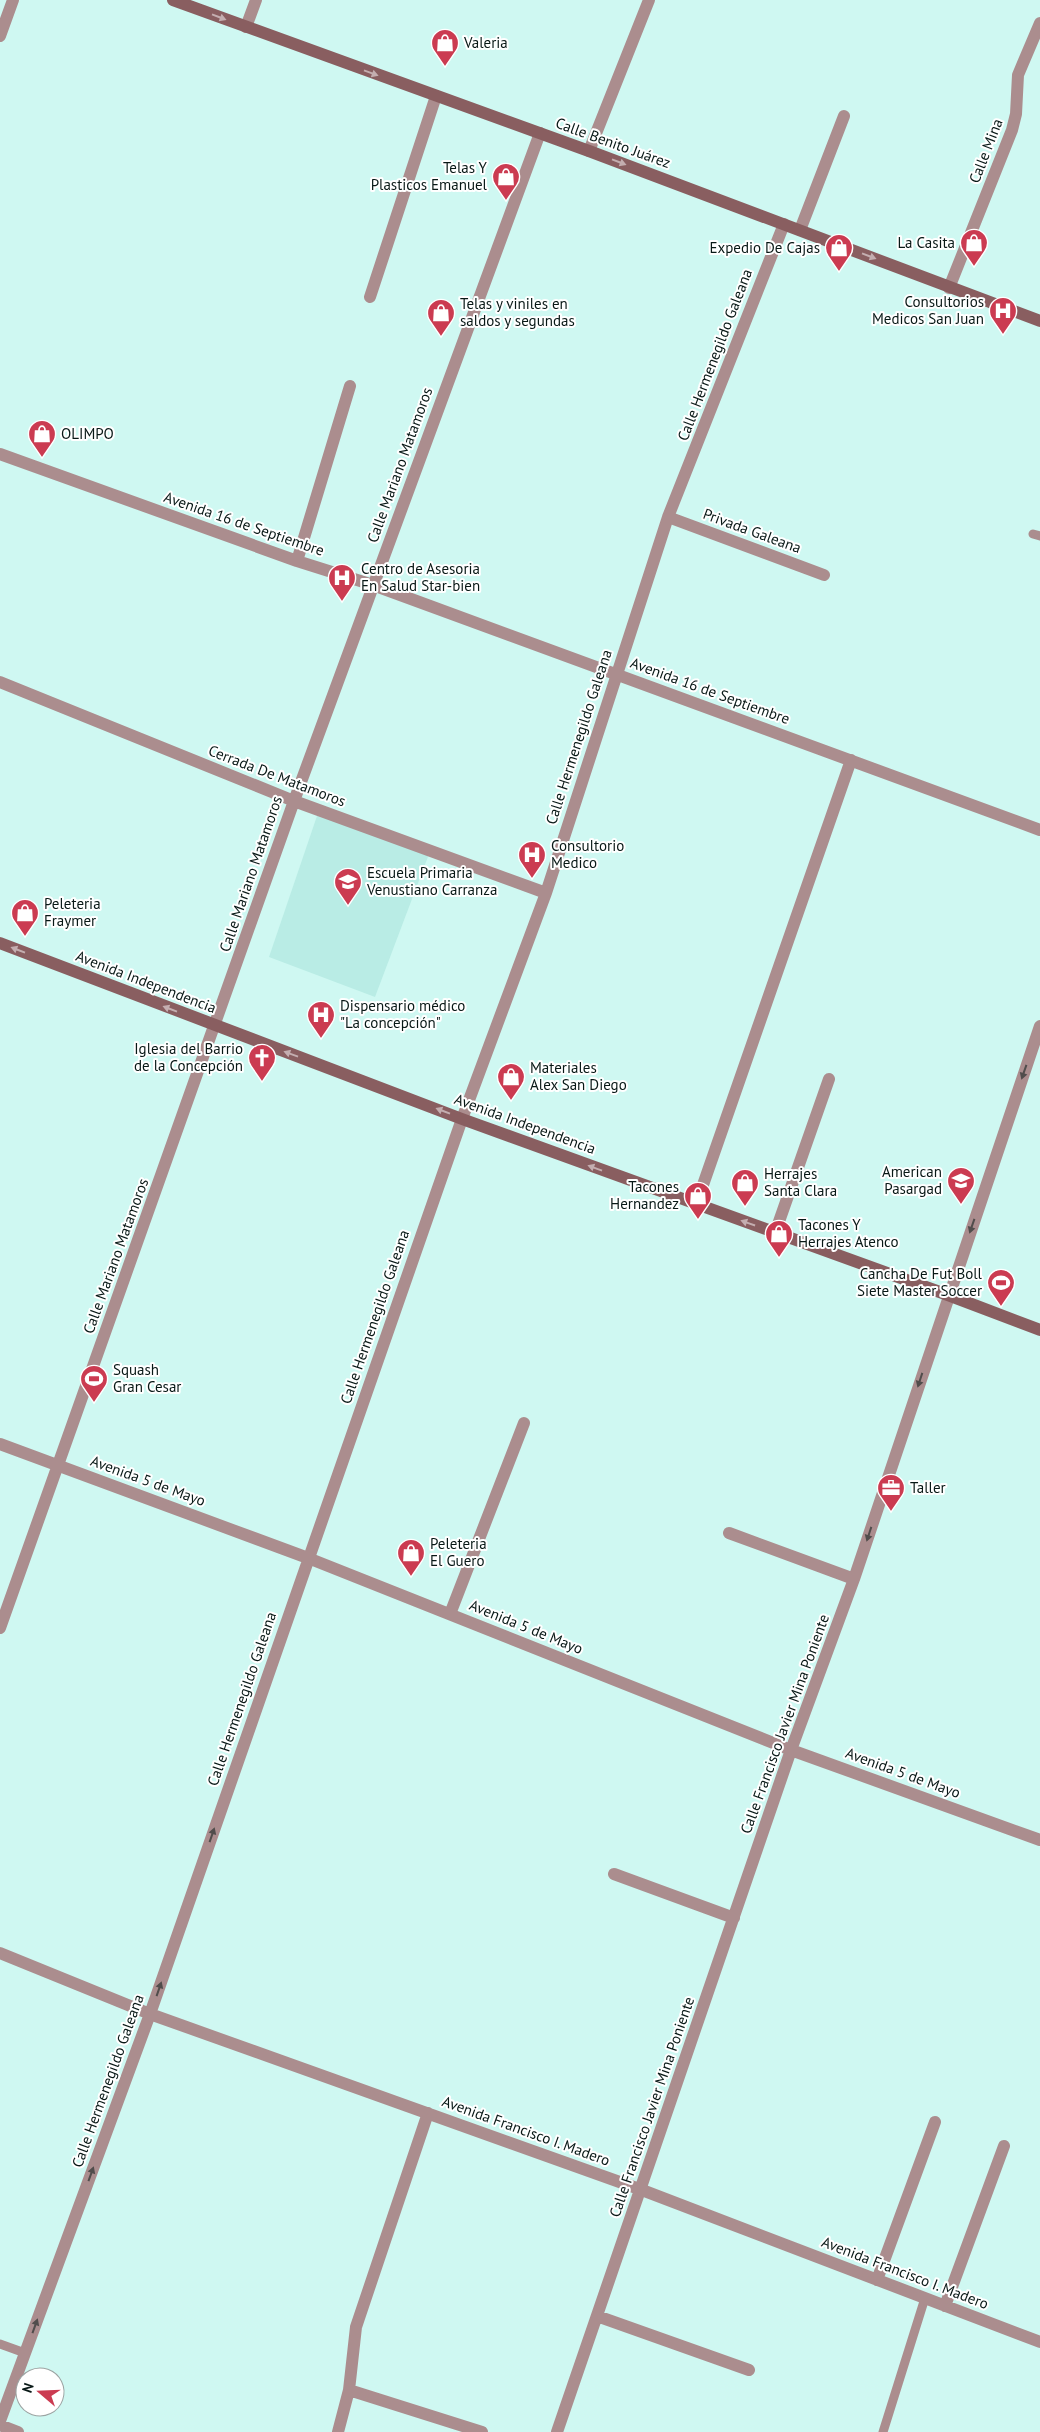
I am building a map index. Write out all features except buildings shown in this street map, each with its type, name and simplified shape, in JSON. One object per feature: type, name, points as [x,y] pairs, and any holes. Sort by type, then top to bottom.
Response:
[{"type":"main road","name":"Calle Benito Juárez","points":[[173,0],[589,150],[1040,321]]},
{"type":"main road","name":"Avenida Independencia","points":[[0,943],[462,1118],[1040,1330]]},
{"type":"street","points":[[0,36],[13,0]]},
{"type":"street","points":[[246,27],[256,0]]},
{"type":"street","points":[[589,150],[649,0]]},
{"type":"street","name":"Calle Mina","points":[[949,288],[1012,130],[1016,114],[1018,75],[1040,23]]},
{"type":"street","points":[[370,297],[436,96]]},
{"type":"street","points":[[800,230],[844,116]]},
{"type":"street","name":"Calle Mariano Matamoros","points":[[0,1628],[294,801],[540,133]]},
{"type":"street","name":"Calle Hermenegildo Galeana","points":[[0,2421],[150,2014],[462,1118],[546,893],[668,517],[784,224]]},
{"type":"street","points":[[297,561],[350,386]]},
{"type":"street","name":"Avenida 16 de Septiembre","points":[[0,454],[297,561],[373,585],[1040,830]]},
{"type":"street","name":"Privada Galeana","points":[[668,517],[824,575]]},
{"type":"street","name":"Cerrada De Matamoros","points":[[0,682],[294,801],[546,893]]},
{"type":"street","points":[[696,1205],[851,760]]},
{"type":"street","name":"Calle Francisco Javier Mina Poniente","points":[[558,2432],[791,1750],[854,1579],[1040,1026]]},
{"type":"street","points":[[775,1233],[829,1079]]},
{"type":"street","points":[[450,1614],[524,1423]]},
{"type":"street","name":"Avenida 5 de Mayo","points":[[0,1444],[308,1558],[791,1750],[1040,1840]]},
{"type":"street","points":[[729,1533],[854,1579]]},
{"type":"street","points":[[614,1874],[734,1918]]},
{"type":"street","name":"Avenida Francisco I. Madero","points":[[0,1953],[150,2014],[642,2190],[1040,2342]]},
{"type":"street","points":[[338,2432],[349,2390],[356,2327],[428,2113]]},
{"type":"street","points":[[877,2280],[934,2122]]},
{"type":"street","points":[[945,2306],[1004,2146]]},
{"type":"street","points":[[597,2316],[749,2370]]},
{"type":"street","points":[[349,2390],[482,2432]]},
{"type":"street","points":[[0,2426],[18,2432]]},
{"type":"lane","points":[[883,2432],[926,2298]]},
{"type":"lane","points":[[0,2344],[25,2353]]},
{"type":"shaded area","name":"Escuela Primaria Venustiano Carranza","points":[[318,813],[429,854],[375,997],[269,957]]},
{"type":"place","name":"Valeria","points":[[445,67]]},
{"type":"place","name":"Telas Y Plasticos Emanuel","points":[[506,201]]},
{"type":"place","name":"La Casita","points":[[974,267]]},
{"type":"place","name":"Expedio De Cajas","points":[[839,272]]},
{"type":"place","name":"Consultorios Medicos San Juan","points":[[1003,335]]},
{"type":"place","name":"Telas y viniles en saldos y segundas","points":[[441,337]]},
{"type":"place","name":"OLIMPO","points":[[42,458]]},
{"type":"place","name":"Centro de Asesoria En Salud Star-bien","points":[[342,602]]},
{"type":"place","name":"Consultorio Medico","points":[[532,879]]},
{"type":"place","name":"Escuela Primaria Venustiano Carranza","points":[[348,906]]},
{"type":"place","name":"Peleteria Fraymer","points":[[25,937]]},
{"type":"place","name":"Dispensario médico \"La concepción\"","points":[[321,1039]]},
{"type":"place","name":"Iglesia del Barrio de la Concepción","points":[[262,1082]]},
{"type":"place","name":"Materiales Alex San Diego","points":[[511,1101]]},
{"type":"place","name":"American Pasargad","points":[[961,1205]]},
{"type":"place","name":"Herrajes Santa Clara","points":[[745,1207]]},
{"type":"place","name":"Tacones Hernandez","points":[[698,1220]]},
{"type":"place","name":"Tacones Y Herrajes Atenco","points":[[779,1258]]},
{"type":"place","name":"Cancha De Fut Boll Siete Master Soccer","points":[[1001,1307]]},
{"type":"place","name":"Squash Gran Cesar","points":[[94,1403]]},
{"type":"place","name":"Taller","points":[[891,1512]]},
{"type":"place","name":"Peleteria El Guero","points":[[411,1577]]}]
